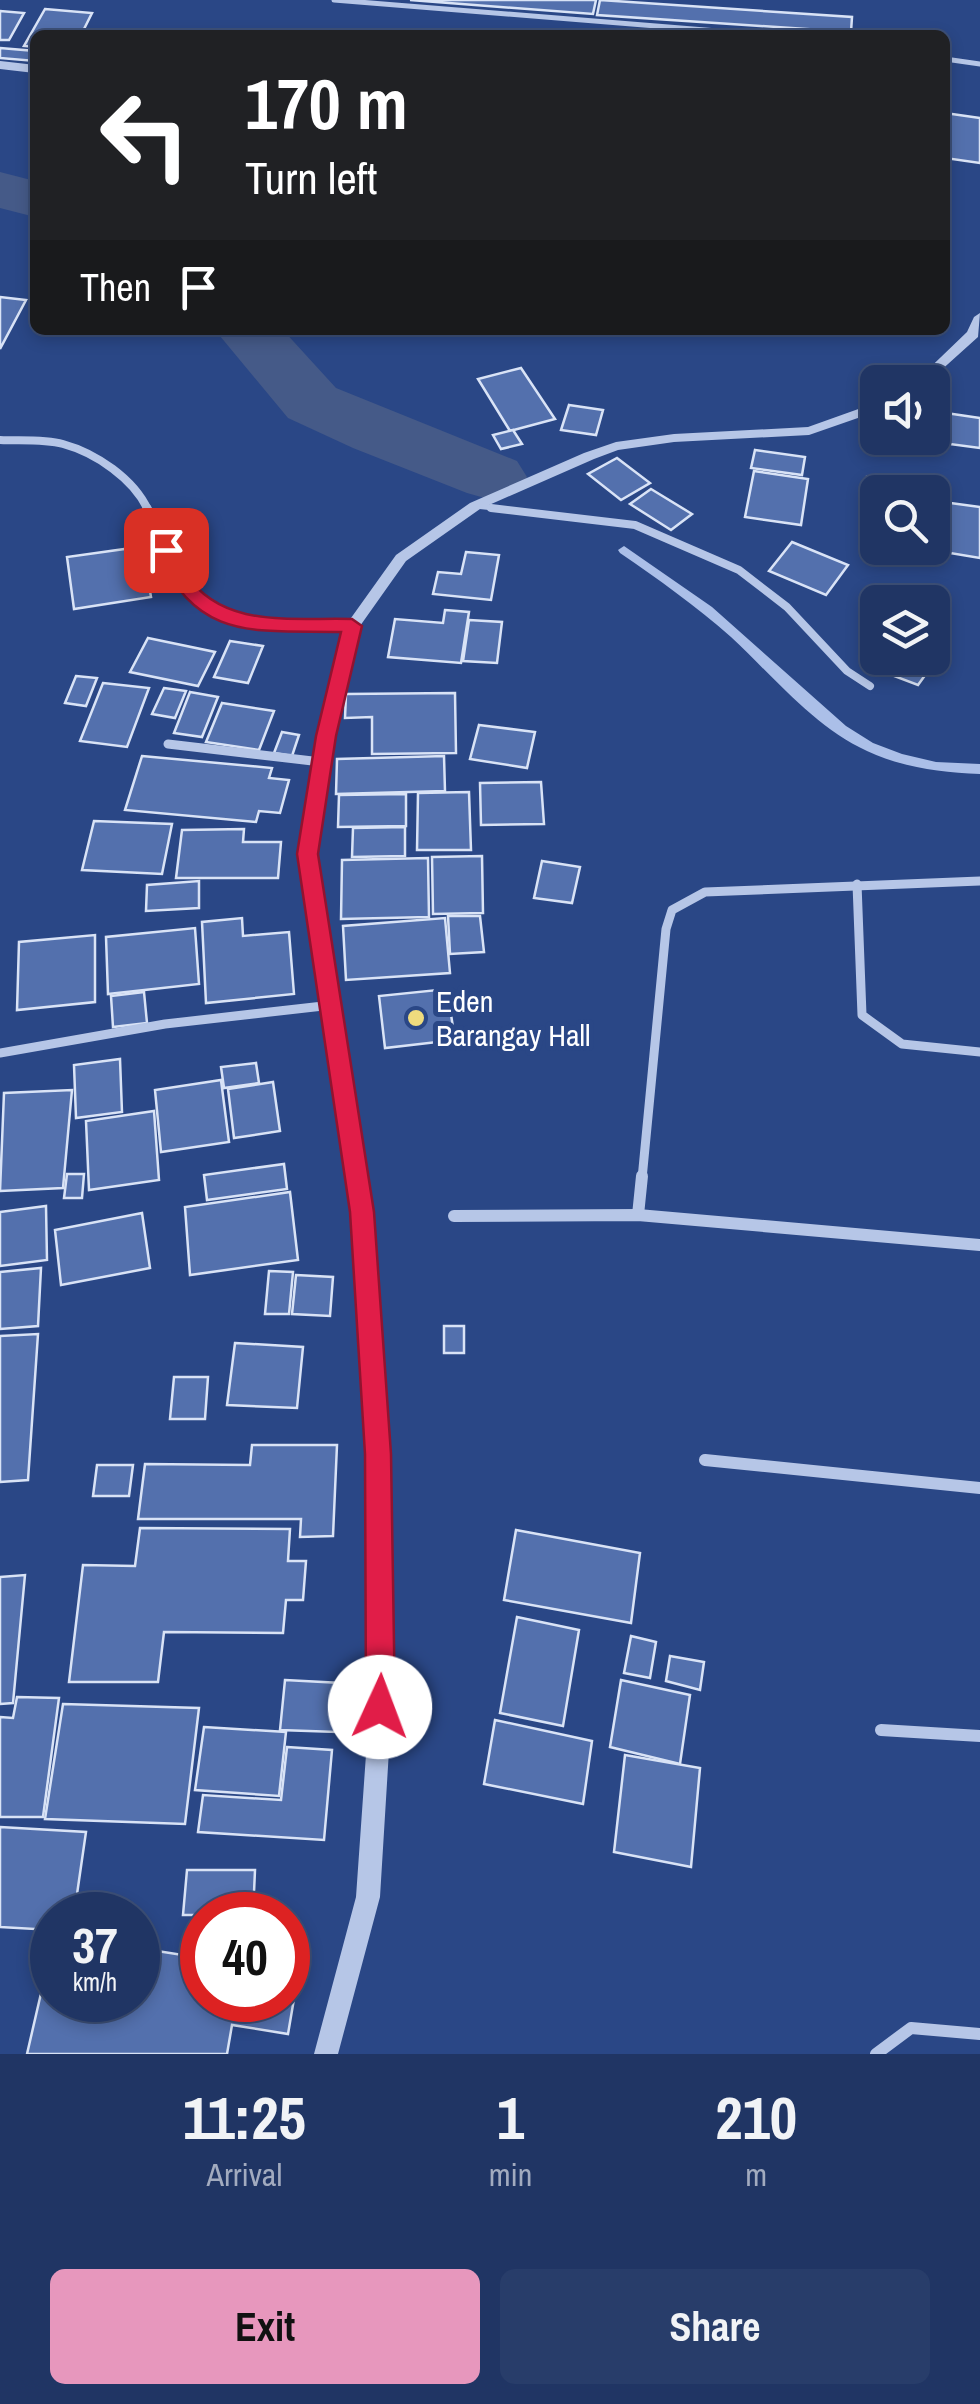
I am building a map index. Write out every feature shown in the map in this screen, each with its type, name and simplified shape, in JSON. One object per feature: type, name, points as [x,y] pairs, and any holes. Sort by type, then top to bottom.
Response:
[{"type":"street","points":[[0,65],[30,68]]},
{"type":"street","points":[[939,365],[973,334],[980,317]]},
{"type":"street","points":[[326,2054],[368,1898],[382,1669],[378,1454],[362,1212],[308,854],[321,762],[352,626],[401,558],[476,506],[616,446],[674,438],[809,430],[860,412]]},
{"type":"street","points":[[0,440],[63,444],[110,466],[140,493],[178,579],[205,604],[236,622],[352,626]]},
{"type":"street","points":[[168,744],[321,762]]},
{"type":"street","points":[[638,1215],[666,929],[672,910],[705,892],[980,882]]},
{"type":"street","points":[[857,884],[862,1015],[883,1038],[910,1049],[980,1052]]},
{"type":"street","points":[[0,1053],[204,1020],[332,1005]]},
{"type":"street","points":[[454,1216],[638,1215],[980,1245]]},
{"type":"street","points":[[705,1460],[980,1488]]},
{"type":"street","points":[[881,1730],[980,1736]]},
{"type":"street","points":[[876,2054],[910,2028],[980,2034]]},
{"type":"lane","points":[[334,0],[704,30]]},
{"type":"lane","points":[[950,60],[980,64]]},
{"type":"lane","points":[[476,506],[635,525],[739,570],[787,607],[848,671],[870,686]]},
{"type":"building","points":[[410,0],[596,0],[593,14]]},
{"type":"building","points":[[600,0],[852,17],[851,30],[821,30],[597,15]]},
{"type":"building","points":[[45,9],[92,13],[84,30],[33,30]]},
{"type":"building","points":[[0,11],[24,13],[9,40],[0,40]]},
{"type":"building","points":[[0,48],[30,51],[30,61],[0,58]]},
{"type":"building","points":[[950,114],[980,118],[980,163],[950,159]]},
{"type":"building","points":[[0,297],[26,300],[0,349]]},
{"type":"building","points":[[521,368],[555,419],[510,431],[478,379]]},
{"type":"building","points":[[569,405],[603,410],[596,435],[561,430]]},
{"type":"building","points":[[950,414],[980,418],[980,448],[950,444]]},
{"type":"building","points":[[513,430],[522,444],[501,449],[493,435]]},
{"type":"building","points":[[755,450],[805,457],[802,475],[751,468]]},
{"type":"building","points":[[617,458],[650,483],[621,500],[588,474]]},
{"type":"building","points":[[754,471],[808,479],[801,525],[745,517]]},
{"type":"building","points":[[651,489],[692,514],[671,530],[630,504]]},
{"type":"building","points":[[950,503],[980,507],[980,558],[950,553]]},
{"type":"building","points":[[792,542],[848,565],[826,595],[769,571]]},
{"type":"building","points":[[132,548],[134,557],[144,556],[151,597],[74,609],[67,557]]},
{"type":"building","points":[[466,552],[499,555],[491,600],[433,594],[438,572],[461,574]]},
{"type":"building","points":[[445,610],[469,612],[461,663],[388,657],[395,619],[443,623]]},
{"type":"building","points":[[469,620],[502,622],[497,663],[463,661]]},
{"type":"building","points":[[148,638],[215,652],[198,686],[130,672]]},
{"type":"building","points":[[230,641],[263,646],[248,683],[214,677]]},
{"type":"building","points":[[895,675],[925,675],[918,685]]},
{"type":"building","points":[[76,676],[97,678],[86,706],[65,703]]},
{"type":"building","points":[[103,683],[149,688],[127,747],[80,741]]},
{"type":"building","points":[[164,688],[186,691],[175,718],[152,714]]},
{"type":"building","points":[[190,692],[218,697],[202,737],[174,733]]},
{"type":"building","points":[[455,693],[456,753],[372,754],[372,717],[345,718],[346,694]]},
{"type":"building","points":[[222,703],[274,711],[259,750],[206,742]]},
{"type":"building","points":[[479,725],[535,732],[527,768],[470,759]]},
{"type":"building","points":[[282,732],[299,735],[292,756],[274,753]]},
{"type":"building","points":[[142,756],[272,768],[269,778],[289,780],[280,813],[259,811],[256,822],[125,810]]},
{"type":"building","points":[[444,756],[445,791],[336,794],[337,759]]},
{"type":"building","points":[[541,782],[544,824],[481,825],[480,783]]},
{"type":"building","points":[[469,792],[471,850],[417,850],[418,793]]},
{"type":"building","points":[[406,794],[406,826],[338,827],[339,795]]},
{"type":"building","points":[[94,821],[172,824],[162,874],[82,870]]},
{"type":"building","points":[[405,827],[405,856],[352,857],[353,828]]},
{"type":"building","points":[[244,829],[243,842],[281,842],[278,878],[176,878],[182,830]]},
{"type":"building","points":[[482,856],[483,913],[433,914],[432,857]]},
{"type":"building","points":[[428,858],[429,917],[341,919],[342,860]]},
{"type":"building","points":[[542,861],[580,867],[572,903],[534,898]]},
{"type":"building","points":[[199,881],[199,908],[146,911],[147,885]]},
{"type":"building","points":[[448,916],[480,916],[484,952],[450,954]]},
{"type":"building","points":[[242,918],[243,936],[289,932],[294,994],[206,1003],[202,922]]},
{"type":"building","points":[[445,918],[450,973],[346,980],[343,926]]},
{"type":"building","points":[[195,928],[199,984],[108,994],[106,937]]},
{"type":"building","points":[[95,935],[95,1002],[17,1010],[19,942]]},
{"type":"building","name":"Eden Barangay Hall","points":[[447,989],[455,1040],[385,1048],[379,996]]},
{"type":"building","points":[[144,992],[147,1023],[113,1027],[111,996]]},
{"type":"building","points":[[120,1059],[122,1112],[76,1118],[74,1065]]},
{"type":"building","points":[[256,1063],[259,1083],[224,1088],[221,1067]]},
{"type":"building","points":[[221,1080],[229,1142],[161,1152],[155,1090]]},
{"type":"building","points":[[273,1082],[280,1131],[234,1138],[228,1089]]},
{"type":"building","points":[[72,1090],[63,1188],[0,1191],[4,1093]]},
{"type":"building","points":[[154,1111],[159,1180],[89,1190],[86,1121]]},
{"type":"building","points":[[284,1164],[287,1189],[207,1200],[204,1175]]},
{"type":"building","points":[[67,1174],[84,1174],[82,1198],[64,1198]]},
{"type":"building","points":[[290,1192],[298,1260],[190,1275],[185,1207]]},
{"type":"building","points":[[46,1206],[47,1260],[0,1266],[0,1212]]},
{"type":"building","points":[[142,1213],[150,1268],[61,1285],[55,1230]]},
{"type":"building","points":[[41,1268],[38,1326],[0,1329],[0,1272]]},
{"type":"building","points":[[269,1271],[293,1272],[289,1314],[265,1314]]},
{"type":"building","points":[[296,1275],[333,1277],[330,1316],[292,1314]]},
{"type":"building","points":[[444,1326],[464,1326],[464,1353],[444,1353]]},
{"type":"building","points":[[38,1334],[28,1480],[0,1482],[0,1336]]},
{"type":"building","points":[[235,1343],[303,1347],[297,1408],[227,1405]]},
{"type":"building","points":[[174,1377],[208,1377],[205,1419],[170,1419]]},
{"type":"building","points":[[252,1445],[337,1445],[333,1536],[300,1537],[301,1519],[138,1519],[145,1464],[250,1465]]},
{"type":"building","points":[[97,1465],[133,1465],[129,1496],[93,1496]]},
{"type":"building","points":[[140,1528],[290,1529],[288,1561],[306,1561],[303,1600],[286,1600],[283,1633],[164,1632],[158,1682],[69,1682],[83,1565],[135,1566]]},
{"type":"building","points":[[516,1530],[640,1553],[631,1623],[504,1600]]},
{"type":"building","points":[[25,1575],[13,1703],[0,1704],[0,1577]]},
{"type":"building","points":[[517,1617],[579,1630],[563,1726],[500,1713]]},
{"type":"building","points":[[631,1636],[656,1642],[650,1678],[624,1673]]},
{"type":"building","points":[[670,1656],[704,1662],[700,1690],[666,1681]]},
{"type":"building","points":[[285,1680],[341,1683],[337,1732],[280,1730]]},
{"type":"building","points":[[621,1680],[690,1695],[680,1764],[610,1747]]},
{"type":"building","points":[[17,1697],[59,1698],[43,1817],[0,1817],[0,1717],[13,1718]]},
{"type":"building","points":[[63,1704],[199,1708],[185,1824],[45,1819]]},
{"type":"building","points":[[495,1720],[592,1741],[583,1804],[484,1784]]},
{"type":"building","points":[[204,1727],[286,1732],[279,1796],[195,1790]]},
{"type":"building","points":[[287,1747],[332,1750],[324,1840],[198,1832],[203,1795],[281,1800]]},
{"type":"building","points":[[625,1755],[700,1768],[691,1867],[614,1852]]},
{"type":"building","points":[[0,1827],[86,1832],[77,1892],[30,1892],[30,1929],[0,1927]]},
{"type":"building","points":[[187,1870],[255,1870],[254,1892],[185,1892]]},
{"type":"building","points":[[160,1951],[180,1955],[180,2022],[290,2022],[288,2034],[232,2025],[227,2054],[27,2054],[34,2022],[160,2022]]},
{"type":"waterway","points":[[0,190],[30,198]]},
{"type":"waterway","points":[[251,335],[312,403],[377,433],[492,477]]},
{"type":"waterway","points":[[624,550],[708,611],[841,730],[899,759],[936,767],[980,769]]},
{"type":"place","name":"Eden Barangay Hall","points":[[416,1018]]},
{"type":"route","points":[[166,550],[178,579],[205,604],[236,622],[352,626],[331,710],[308,854],[362,1212],[378,1454],[380,1707]]}]
